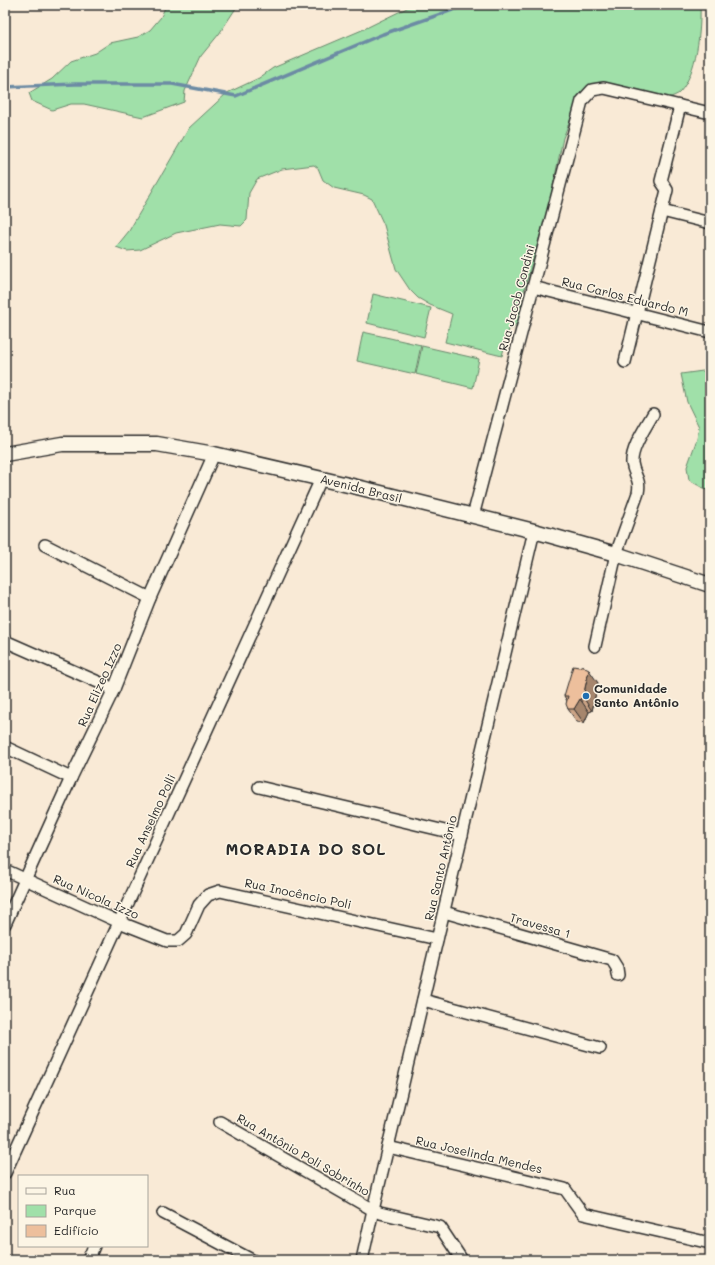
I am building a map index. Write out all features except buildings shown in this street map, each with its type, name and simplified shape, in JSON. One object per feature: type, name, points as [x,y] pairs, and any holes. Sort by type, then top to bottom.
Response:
[{"type":"main road","name":"Avenida Brasil","points":[[5,454],[62,444],[157,444],[214,454],[534,531],[616,554],[710,585]]},
{"type":"street","name":"Rua Jacob Condini","points":[[473,516],[582,101],[592,90],[604,88],[680,106]]},
{"type":"street","points":[[625,362],[667,190],[662,181],[680,106],[710,113]]},
{"type":"street","points":[[662,212],[710,223]]},
{"type":"street","name":"Rua Carlos Eduardo M","points":[[533,287],[710,332]]},
{"type":"street","points":[[595,646],[616,554],[640,485],[632,462],[634,450],[653,414]]},
{"type":"street","name":"Rua Elizeo Izzo","points":[[5,924],[71,778],[114,689],[150,598],[214,454]]},
{"type":"street","name":"Rua Anselmo Polli","points":[[5,1173],[321,479]]},
{"type":"street","name":"Rua Santo Antônio","points":[[362,1260],[534,531]]},
{"type":"street","points":[[45,545],[150,598]]},
{"type":"street","points":[[5,641],[114,689]]},
{"type":"street","points":[[5,747],[71,778]]},
{"type":"street","points":[[259,787],[462,835]]},
{"type":"street","name":"Rua Nicola Izzo","points":[[5,870],[26,878],[119,922],[167,941],[178,941]]},
{"type":"street","name":"Rua Inocêncio Poli","points":[[178,941],[186,934],[199,906],[208,895],[220,891],[438,938]]},
{"type":"street","name":"Travessa 1","points":[[444,912],[612,960],[617,968],[618,975]]},
{"type":"street","points":[[423,1000],[600,1048]]},
{"type":"street","name":"Rua Antônio Poli Sobrinho","points":[[220,1122],[373,1210],[440,1227],[462,1260]]},
{"type":"street","name":"Rua Joselinda Mendes","points":[[388,1147],[565,1189],[583,1214],[710,1243]]},
{"type":"street","points":[[163,1213],[252,1260]]},
{"type":"street","points":[[88,1260],[94,1247]]},
{"type":"path","points":[[5,107],[5,119]]},
{"type":"green space","points":[[166,5],[238,5],[219,34],[201,56],[185,91],[184,102],[143,117],[84,104],[71,104],[52,110],[32,101],[29,93],[52,79],[71,61],[95,53],[110,43],[138,37],[150,30],[161,17]]},
{"type":"green space","points":[[413,5],[700,5],[700,26],[697,50],[686,84],[679,93],[669,98],[598,85],[580,95],[563,138],[549,205],[522,297],[519,320],[513,328],[509,329],[502,356],[445,342],[452,314],[430,305],[418,298],[410,290],[396,269],[384,225],[372,199],[364,195],[334,188],[323,180],[318,168],[314,165],[282,169],[257,179],[249,193],[247,220],[241,226],[220,224],[176,233],[140,250],[127,251],[116,247],[129,231],[189,128],[227,93],[259,78],[273,68],[362,30]]},
{"type":"green space","points":[[373,294],[431,308],[424,337],[367,323]]},
{"type":"green space","points":[[363,332],[421,345],[415,374],[357,361]]},
{"type":"green space","points":[[422,346],[479,359],[473,388],[416,374]]},
{"type":"green space","points":[[710,370],[710,492],[689,480],[687,467],[697,439],[699,427],[687,402],[681,374]]},
{"type":"waterway","points":[[5,87],[75,84],[172,84],[236,96],[383,34],[467,5]]},
{"type":"place","name":"Comunidade Santo Antônio","points":[[586,696]]},
{"type":"district","name":"MORADIA DO SOL","points":[[306,849]]}]
